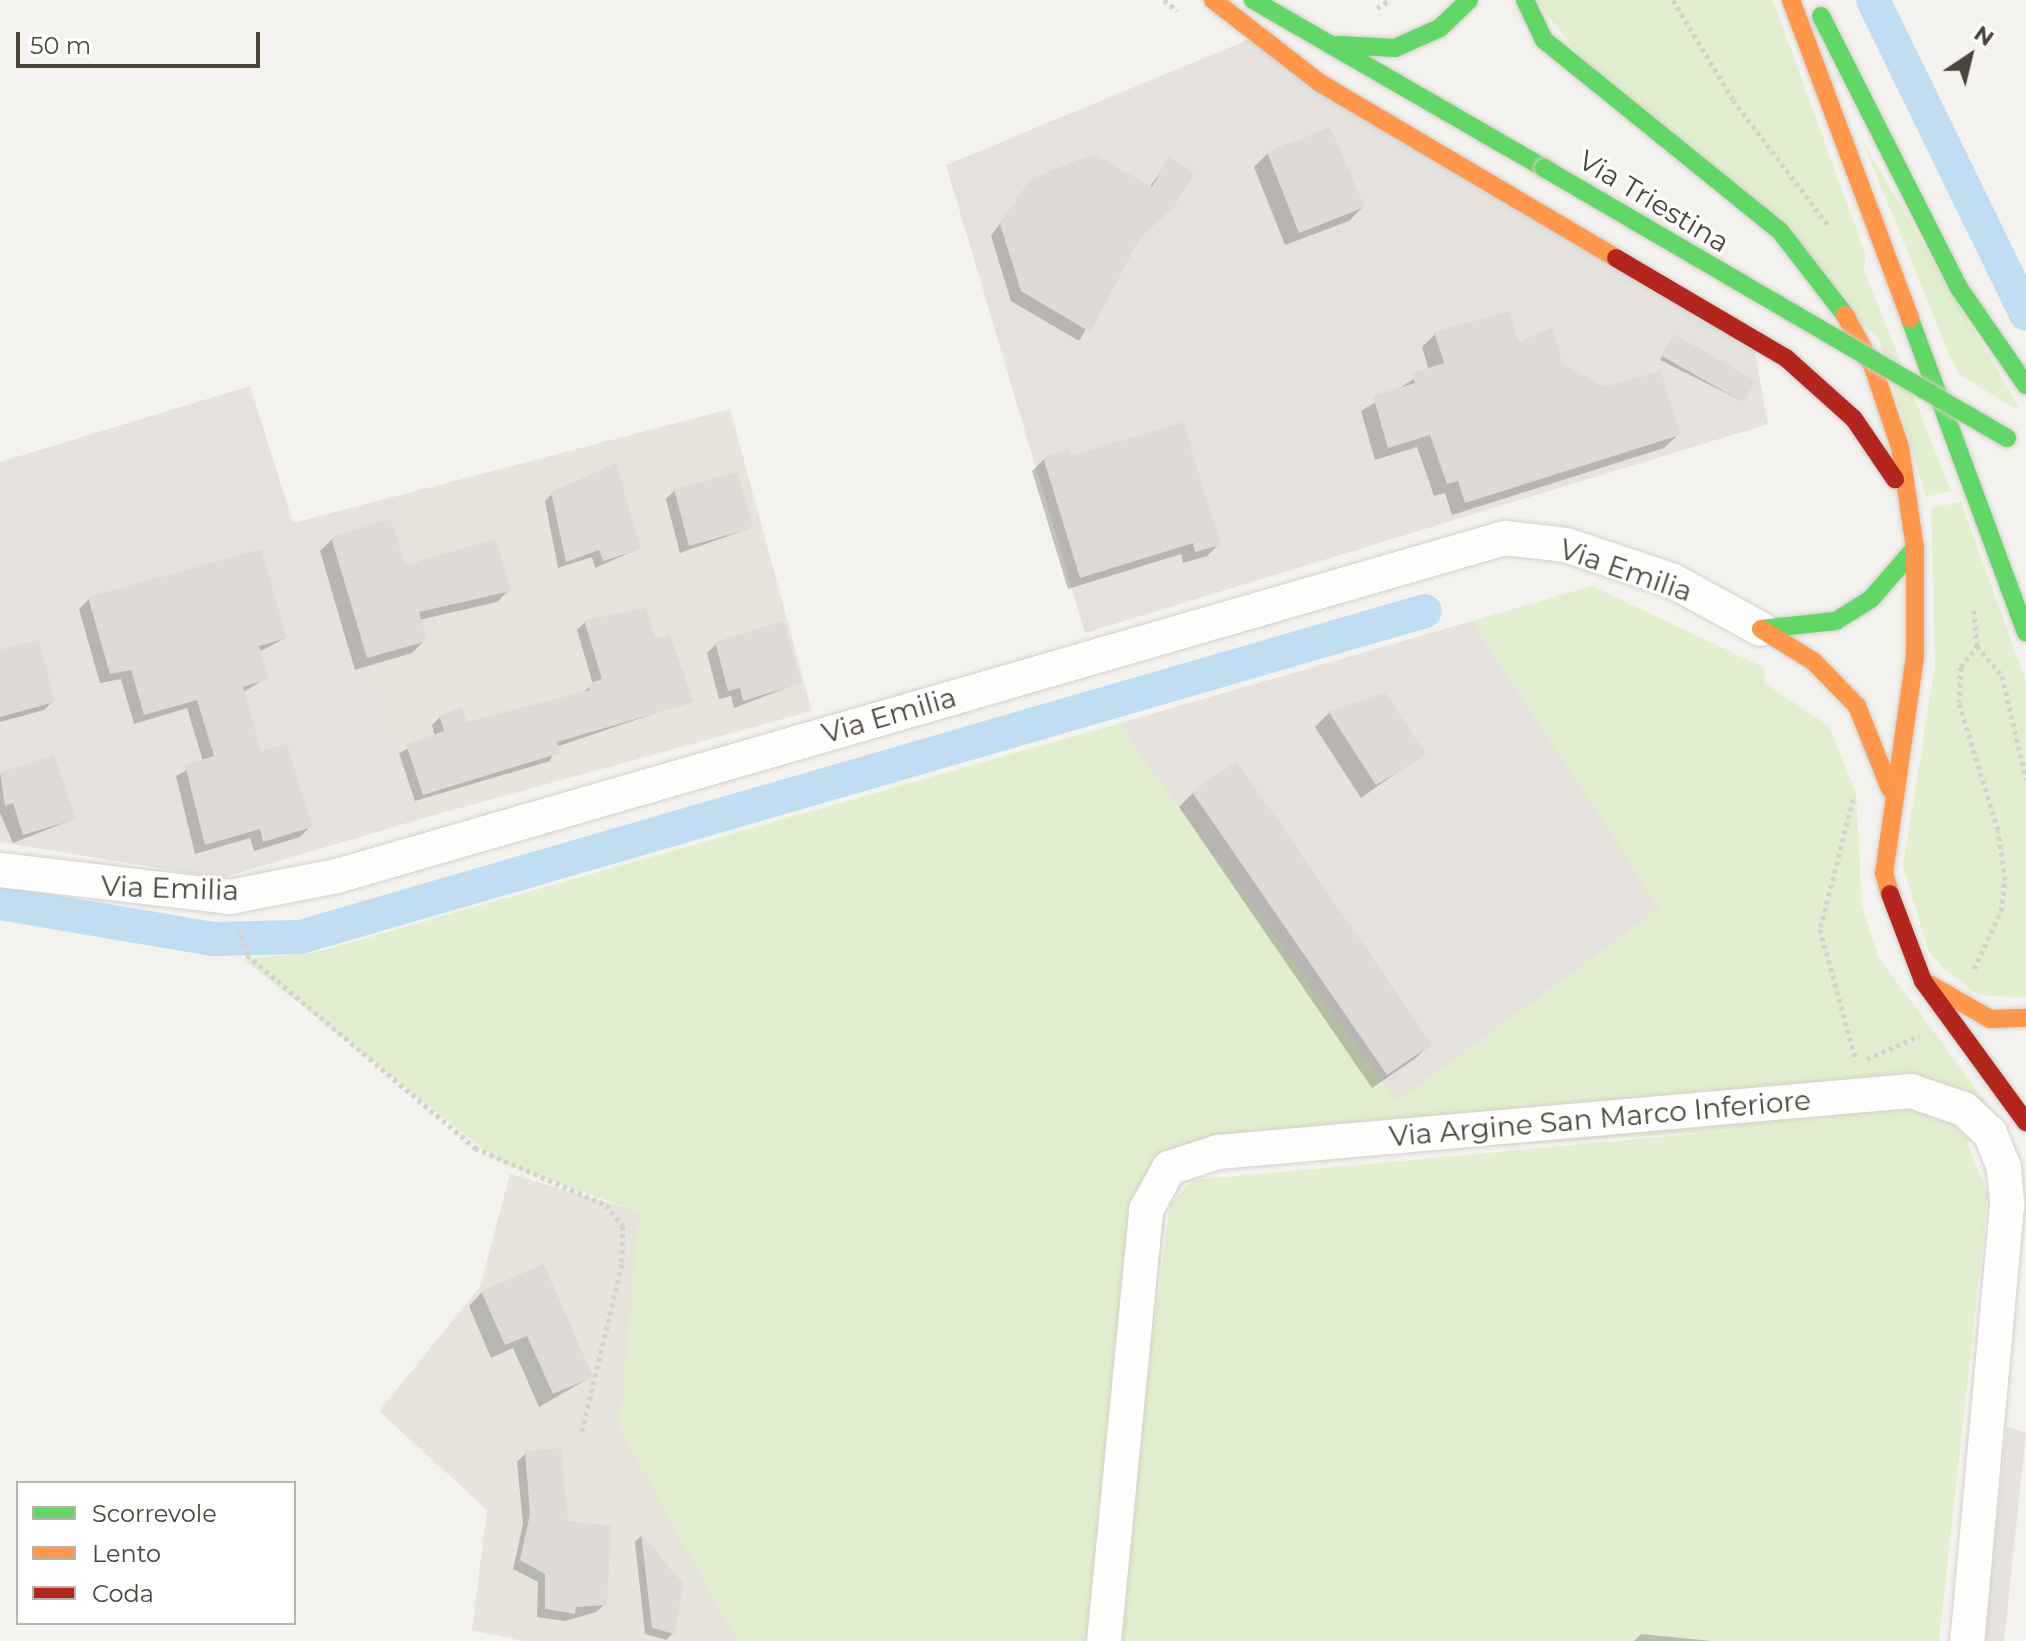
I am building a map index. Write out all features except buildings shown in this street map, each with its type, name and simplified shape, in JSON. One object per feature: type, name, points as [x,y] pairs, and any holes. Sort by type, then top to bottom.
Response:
[{"type":"street","points":[[1213,0],[1320,83],[1805,371],[1854,419],[1907,499]]},
{"type":"street","name":"Via Triestina","points":[[1253,0],[2026,451]]},
{"type":"street","points":[[1332,44],[1395,48],[1440,28],[1469,0]]},
{"type":"street","points":[[1525,0],[1544,40],[1728,185],[1811,265],[1873,367],[1900,447],[1915,548],[1915,656],[1892,794],[1884,873],[1904,947],[1923,981],[2026,1122]]},
{"type":"street","points":[[1791,0],[2026,632]]},
{"type":"street","points":[[1812,0],[1959,288],[2021,378]]},
{"type":"street","points":[[1831,0],[2021,378]]},
{"type":"street","name":"Via Emilia","points":[[0,870],[229,897],[337,876],[1505,538],[1566,545],[1671,580],[1761,629]]},
{"type":"street","points":[[1761,629],[1836,621],[1871,599],[1915,548]]},
{"type":"street","points":[[1761,629],[1813,661],[1857,706],[1892,794]]},
{"type":"street","points":[[1923,981],[1990,1019],[2026,1018]]},
{"type":"street","name":"Via Argine San Marco Inferiore","points":[[1104,1641],[1146,1210],[1169,1168],[1218,1152],[1911,1091],[1964,1109],[1990,1133],[2004,1167],[2007,1205],[1967,1641]]},
{"type":"path","points":[[1977,646],[2002,676],[2026,779]]},
{"type":"path","points":[[1854,793],[1820,929],[1858,1060]]},
{"type":"path","points":[[247,955],[475,1148],[606,1205],[623,1226],[622,1264],[582,1431]]},
{"type":"path","points":[[1844,1063],[1891,1054],[1931,1027]]},
{"type":"shaded area","points":[[1250,39],[1750,326],[1768,424],[1085,633],[946,165]]},
{"type":"shaded area","points":[[250,386],[293,523],[393,497],[442,631],[360,642],[424,818],[221,878],[0,842],[0,462]]},
{"type":"shaded area","points":[[730,409],[812,711],[424,818],[360,642],[442,630],[393,497]]},
{"type":"shaded area","points":[[1472,621],[1660,908],[1397,1102],[1129,740],[1124,722]]},
{"type":"shaded area","points":[[510,1174],[640,1212],[620,1428],[738,1641],[523,1641],[472,1630],[487,1510],[379,1411],[480,1287]]},
{"type":"shaded area","points":[[2007,1426],[2026,1433],[2004,1641],[1985,1641]]},
{"type":"green space","points":[[1536,0],[1773,0],[1866,256],[1864,270],[1951,491],[1926,497],[1879,339],[1580,57]]},
{"type":"green space","points":[[1862,140],[2018,405],[2017,410],[1959,374]]},
{"type":"green space","points":[[1961,502],[2026,681],[2026,998],[1979,995],[1942,967],[1928,950],[1903,866],[1935,665],[1931,508]]},
{"type":"green space","points":[[1592,586],[1765,668],[1764,683],[1829,726],[1856,792],[1862,906],[1879,958],[2004,1127],[1995,1138],[1967,1142],[1988,1195],[1939,1641],[738,1641],[620,1428],[639,1212],[500,1162],[243,959],[314,953],[1124,722],[1129,740],[1397,1101],[1660,908],[1472,621]],"holes":[[[1748,1129],[1194,1180],[1170,1204],[1152,1344],[1167,1197],[1189,1167]]]},
{"type":"waterway","points":[[1873,0],[2026,314]]},
{"type":"waterway","points":[[0,903],[213,939],[300,937],[1425,611]]},
{"type":"traffic: fast","points":[[1253,0],[1544,168]]},
{"type":"traffic: fast","points":[[1339,45],[1395,48],[1440,28],[1469,0]]},
{"type":"traffic: fast","points":[[1525,0],[1544,40],[1780,231],[1845,315]]},
{"type":"traffic: fast","points":[[1821,16],[1959,288],[2026,385]]},
{"type":"traffic: fast","points":[[1544,168],[2007,438]]},
{"type":"traffic: fast","points":[[1910,319],[2026,632]]},
{"type":"traffic: fast","points":[[1761,629],[1836,621],[1871,599],[1915,548]]},
{"type":"traffic: slow","points":[[1213,0],[1320,83],[1616,258]]},
{"type":"traffic: slow","points":[[1791,0],[1910,319]]},
{"type":"traffic: slow","points":[[1845,315],[1873,367],[1900,447],[1915,548],[1915,656],[1884,873],[1890,894]]},
{"type":"traffic: slow","points":[[1761,629],[1813,661],[1857,706],[1890,789]]},
{"type":"traffic: slow","points":[[1929,984],[1990,1019],[2026,1018]]},
{"type":"traffic: jam","points":[[1616,258],[1786,358],[1854,419],[1895,479]]},
{"type":"traffic: jam","points":[[1890,894],[1923,981],[2026,1122]]}]
